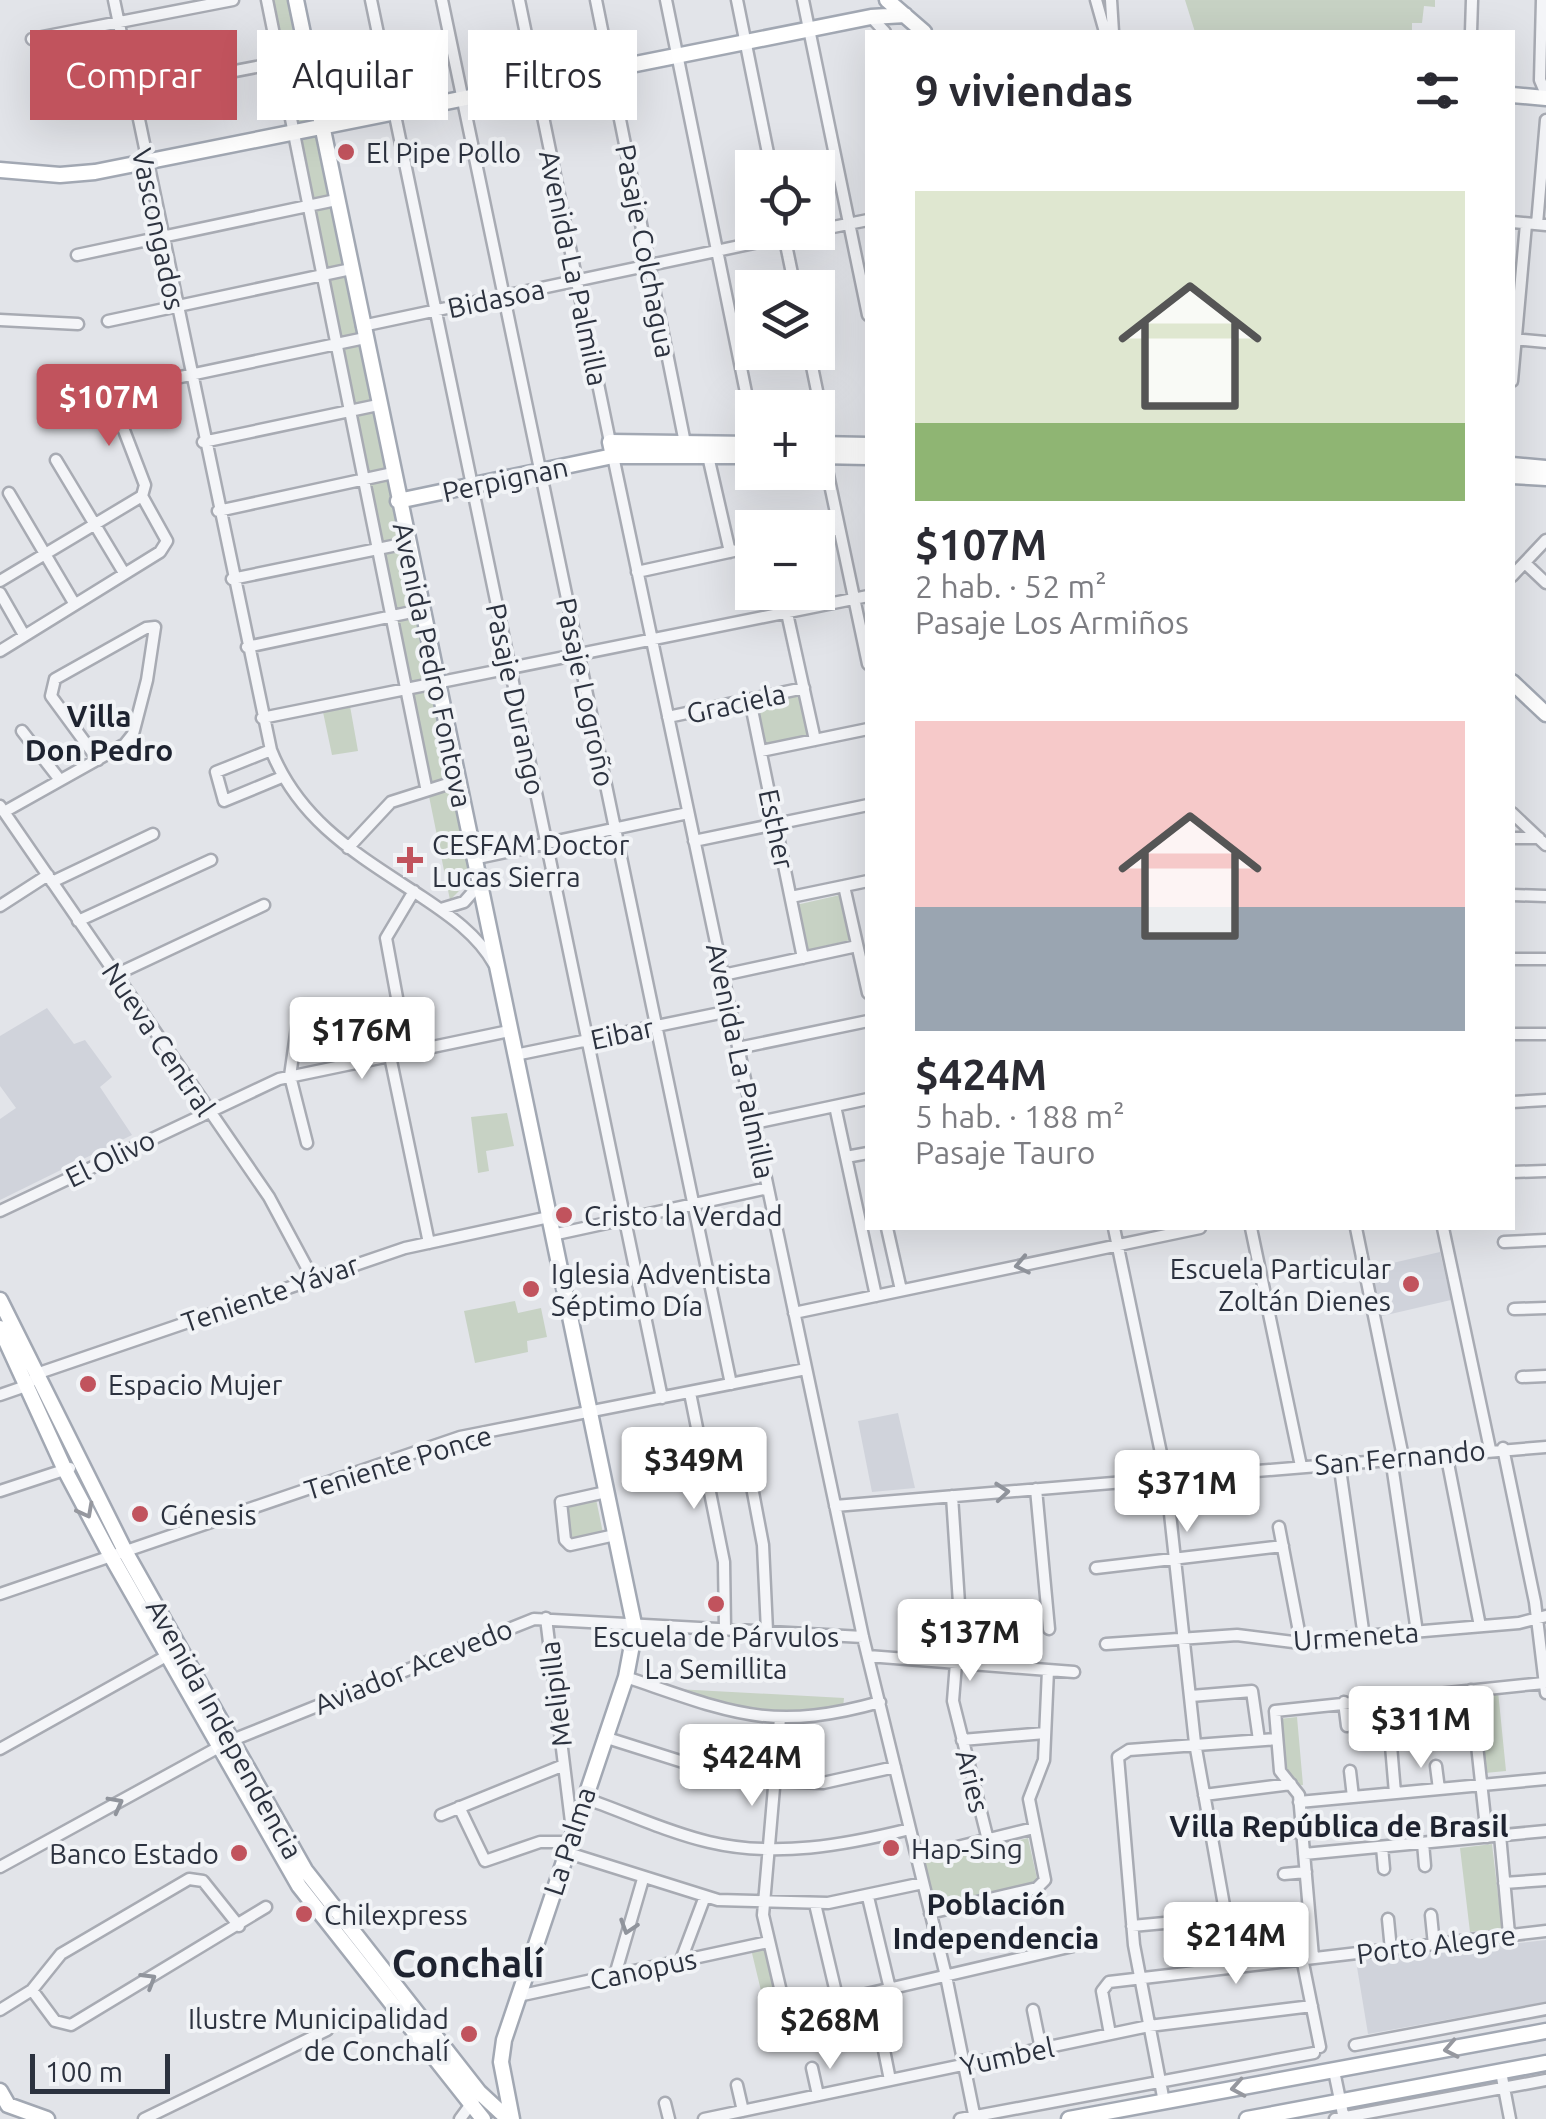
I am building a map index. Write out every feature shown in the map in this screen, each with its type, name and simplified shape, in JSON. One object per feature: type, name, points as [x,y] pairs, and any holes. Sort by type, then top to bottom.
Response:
[{"type":"main road","name":"Avenida Pedro Fontova","points":[[296,0],[302,30]]},
{"type":"main road","points":[[871,17],[872,0]]},
{"type":"main road","points":[[886,0],[922,30]]},
{"type":"main road","points":[[895,0],[905,15]]},
{"type":"main road","points":[[637,64],[871,17],[905,15]]},
{"type":"main road","points":[[1515,95],[1546,96]]},
{"type":"main road","points":[[448,101],[468,97]]},
{"type":"main road","name":"Avenida Pedro Fontova","points":[[320,120],[633,1622]]},
{"type":"main road","points":[[0,170],[72,174],[352,120]]},
{"type":"main road","points":[[611,449],[735,444]]},
{"type":"main road","points":[[835,448],[865,444]]},
{"type":"main road","points":[[611,449],[735,456]]},
{"type":"main road","name":"Perpignan","points":[[398,501],[540,472],[611,449]]},
{"type":"main road","points":[[835,452],[865,457]]},
{"type":"main road","points":[[1515,465],[1546,468]]},
{"type":"main road","points":[[1515,476],[1546,478]]},
{"type":"main road","points":[[1515,685],[1546,714]]},
{"type":"main road","name":"Avenida Independencia","points":[[0,1300],[31,1381],[72,1467],[224,1744],[310,1878],[476,2097],[483,2119]]},
{"type":"main road","name":"Avenida Independencia","points":[[0,1328],[31,1381]]},
{"type":"main road","name":"La Palma","points":[[510,2119],[501,2055],[626,1678],[635,1642],[633,1622]]},
{"type":"main road","points":[[1069,2119],[1546,2031]]},
{"type":"main road","points":[[1247,2119],[1546,2063]]},
{"type":"main road","name":"Avenida Independencia","points":[[476,2097],[510,2119]]},
{"type":"main road","points":[[3,2100],[48,2119]]},
{"type":"street","name":"Vascongados","points":[[114,0],[120,30]]},
{"type":"street","points":[[80,30],[233,0]]},
{"type":"street","name":"Avenida Pedro Fontova","points":[[266,0],[272,30]]},
{"type":"street","name":"Pasaje Durango","points":[[371,0],[377,30]]},
{"type":"street","name":"Pasaje Logroño","points":[[442,0],[730,1384]]},
{"type":"street","name":"Avenida La Palmilla","points":[[519,0],[525,30]]},
{"type":"street","name":"Pasaje Colchagua","points":[[596,0],[602,30]]},
{"type":"street","points":[[666,0],[746,390]]},
{"type":"street","points":[[737,0],[767,150]]},
{"type":"street","points":[[802,0],[865,301]]},
{"type":"street","points":[[1096,0],[1104,30]]},
{"type":"street","points":[[1111,0],[1114,30]]},
{"type":"street","points":[[1471,30],[1472,0]]},
{"type":"street","points":[[1542,0],[1540,80],[1546,96]]},
{"type":"street","points":[[871,17],[882,30]]},
{"type":"street","name":"Vascongados","points":[[137,120],[262,718],[282,777],[312,818],[348,848],[440,909],[470,934],[497,970]]},
{"type":"street","name":"Avenida Pedro Fontova","points":[[291,120],[426,787]]},
{"type":"street","name":"Pasaje Durango","points":[[395,120],[662,1398]]},
{"type":"street","name":"Avenida La Palmilla","points":[[543,120],[835,1506],[946,1976],[975,2118]]},
{"type":"street","name":"Pasaje Colchagua","points":[[620,120],[685,443]]},
{"type":"street","points":[[1515,334],[1536,224],[1546,120]]},
{"type":"street","points":[[77,256],[336,200]]},
{"type":"street","points":[[835,227],[865,221]]},
{"type":"street","name":"Bidasoa","points":[[142,496],[145,485],[112,399],[117,389],[336,343],[434,311],[735,247]]},
{"type":"street","points":[[108,321],[351,269]]},
{"type":"street","points":[[0,320],[78,324]]},
{"type":"street","points":[[1515,339],[1546,342]]},
{"type":"street","points":[[204,442],[378,405]]},
{"type":"street","points":[[708,456],[730,552]]},
{"type":"street","points":[[56,460],[124,573]]},
{"type":"street","points":[[218,511],[392,473]]},
{"type":"street","points":[[831,490],[865,650]]},
{"type":"street","points":[[10,493],[74,603]]},
{"type":"street","points":[[0,581],[142,496],[167,541],[160,552],[0,651]]},
{"type":"street","points":[[835,530],[839,529]]},
{"type":"street","points":[[1515,573],[1546,540]]},
{"type":"street","points":[[232,579],[407,543]]},
{"type":"street","points":[[637,572],[735,551]]},
{"type":"street","points":[[1525,563],[1546,583]]},
{"type":"street","points":[[0,594],[24,636]]},
{"type":"street","points":[[262,718],[865,597]]},
{"type":"street","points":[[247,647],[421,610]]},
{"type":"street","points":[[787,613],[815,740]]},
{"type":"street","points":[[2,809],[98,760],[125,744],[133,734],[155,627],[146,628],[55,678],[51,686],[51,696],[98,760]]},
{"type":"street","name":"Graciela","points":[[668,717],[804,688]]},
{"type":"street","name":"Esther","points":[[750,700],[803,958]]},
{"type":"street","name":"Graciela","points":[[761,751],[865,729]]},
{"type":"street","points":[[22,730],[60,780]]},
{"type":"street","points":[[271,750],[216,772],[224,801],[229,803],[282,777]]},
{"type":"street","points":[[348,848],[376,812],[426,787],[457,781]]},
{"type":"street","points":[[694,841],[865,805]]},
{"type":"street","name":"Nueva Central","points":[[2,809],[279,1214],[312,1277]]},
{"type":"street","points":[[473,858],[688,813]]},
{"type":"street","points":[[1515,816],[1544,838]]},
{"type":"street","points":[[0,906],[50,879],[154,834]]},
{"type":"street","points":[[1515,838],[1544,838]]},
{"type":"street","points":[[78,921],[211,860]]},
{"type":"street","points":[[791,898],[865,882]]},
{"type":"street","points":[[440,909],[464,902],[479,885]]},
{"type":"street","points":[[844,886],[865,980]]},
{"type":"street","points":[[407,1052],[386,944],[389,929],[414,892]]},
{"type":"street","points":[[1515,895],[1546,896]]},
{"type":"street","points":[[115,975],[264,905]]},
{"type":"street","points":[[722,975],[857,946]]},
{"type":"street","points":[[1515,959],[1546,960]]},
{"type":"street","points":[[300,1006],[290,1076],[308,1143]]},
{"type":"street","name":"Eibar","points":[[514,1055],[730,1010]]},
{"type":"street","points":[[738,1048],[865,1022]]},
{"type":"street","name":"El Olivo","points":[[0,1212],[207,1110],[290,1076],[509,1031]]},
{"type":"street","points":[[1515,1034],[1546,1034]]},
{"type":"street","points":[[390,1056],[429,1242]]},
{"type":"street","points":[[1515,1102],[1546,1100]]},
{"type":"street","points":[[754,1124],[865,1101]]},
{"type":"street","points":[[835,1106],[864,1226],[876,1296]]},
{"type":"street","points":[[846,1158],[865,1154]]},
{"type":"street","points":[[1515,1172],[1546,1171]]},
{"type":"street","points":[[552,1234],[768,1188]]},
{"type":"street","name":"Teniente Yávar","points":[[0,1395],[312,1277],[429,1242],[548,1217]]},
{"type":"street","points":[[887,1230],[901,1290]]},
{"type":"street","points":[[1114,1230],[1166,1478],[1178,1556],[1196,1743],[1235,1967]]},
{"type":"street","points":[[794,1313],[1190,1230]]},
{"type":"street","points":[[1250,1230],[1301,1466]]},
{"type":"street","points":[[1356,1230],[1397,1458],[1418,1632]]},
{"type":"street","points":[[1444,1230],[1490,1450]]},
{"type":"street","points":[[1504,1242],[1546,1240]]},
{"type":"street","points":[[1514,1310],[1546,1308]]},
{"type":"street","name":"Teniente Ponce","points":[[0,1594],[460,1437],[806,1369]]},
{"type":"street","points":[[1522,1377],[1546,1376]]},
{"type":"street","points":[[690,1393],[724,1562],[725,1629]]},
{"type":"street","name":"San Fernando","points":[[835,1506],[1546,1446]]},
{"type":"street","points":[[960,2119],[1317,2050],[1299,1802],[1280,1770],[1277,1709],[1472,1690],[1545,1688],[1541,1618],[1503,1448]]},
{"type":"street","points":[[745,1450],[763,1545],[767,1632]]},
{"type":"street","points":[[1446,1453],[1480,1626]]},
{"type":"street","points":[[1339,1462],[1364,1637]]},
{"type":"street","points":[[0,1491],[72,1467]]},
{"type":"street","points":[[1036,1488],[1049,1629]]},
{"type":"street","points":[[606,1492],[560,1502],[565,1540],[570,1545],[615,1535]]},
{"type":"street","points":[[952,1496],[960,1634]]},
{"type":"street","points":[[1279,1527],[1301,1642]]},
{"type":"street","points":[[1096,1568],[1283,1546]]},
{"type":"street","name":"Aviador Acevedo","points":[[0,1867],[224,1744],[493,1634],[546,1618],[864,1637]]},
{"type":"street","name":"Melipilla","points":[[546,1618],[569,1842]]},
{"type":"street","name":"Urmeneta","points":[[1106,1644],[1236,1635],[1301,1642],[1541,1618]]},
{"type":"street","points":[[0,1749],[173,1653]]},
{"type":"street","points":[[868,1656],[1074,1672]]},
{"type":"street","name":"Aries","points":[[956,1662],[953,1702],[988,1840]]},
{"type":"street","points":[[930,1913],[1042,1885],[1045,1874],[1028,1798],[1043,1765],[1048,1670]]},
{"type":"street","points":[[626,1678],[726,1712],[780,1718],[828,1717],[880,1702]]},
{"type":"street","points":[[1472,1690],[1487,1836]]},
{"type":"street","points":[[1191,1696],[1252,1691],[1259,1740]]},
{"type":"street","points":[[1429,1694],[1432,1718]]},
{"type":"street","points":[[1386,1698],[1395,1793]]},
{"type":"street","points":[[1344,1702],[1347,1726]]},
{"type":"street","points":[[780,1718],[763,1902],[768,1942],[792,2040]]},
{"type":"street","points":[[962,1740],[1046,1733]]},
{"type":"street","points":[[604,1736],[720,1776],[775,1782],[823,1783],[895,1767]]},
{"type":"street","points":[[1164,2102],[1132,1926],[1117,1764],[1120,1754],[1196,1743],[1277,1738]]},
{"type":"street","points":[[440,1815],[564,1764]]},
{"type":"street","points":[[1436,1766],[1438,1789]]},
{"type":"street","points":[[1350,1770],[1353,1797]]},
{"type":"street","points":[[1299,1802],[1546,1780]]},
{"type":"street","points":[[1204,1794],[1291,1784]]},
{"type":"street","points":[[584,1798],[708,1842],[828,1848],[910,1829]]},
{"type":"street","points":[[459,1807],[485,1861],[540,1842],[569,1842],[643,1880],[704,1899],[815,1904],[923,1884]]},
{"type":"street","points":[[917,1858],[1034,1828]]},
{"type":"street","points":[[1281,1833],[1302,1831]]},
{"type":"street","points":[[1304,1854],[1546,1831]]},
{"type":"street","points":[[1500,1835],[1509,1934]]},
{"type":"street","points":[[1423,1843],[1426,1866]]},
{"type":"street","points":[[1382,1847],[1384,1870]]},
{"type":"street","points":[[1284,1874],[1306,1872]]},
{"type":"street","points":[[0,2010],[32,1990],[61,1954],[195,1878],[239,1926]]},
{"type":"street","points":[[615,1975],[643,1880]]},
{"type":"street","points":[[1504,1883],[1546,1880]]},
{"type":"street","points":[[868,1897],[890,1989]]},
{"type":"street","points":[[681,1960],[704,1899]]},
{"type":"street","points":[[815,1904],[838,2001]]},
{"type":"street","points":[[32,1990],[55,2021],[71,2025],[266,1907]]},
{"type":"street","points":[[1289,1915],[1309,1913]]},
{"type":"street","points":[[1431,1915],[1434,1944]]},
{"type":"street","points":[[1132,1926],[1229,1917]]},
{"type":"street","points":[[1388,1920],[1391,1950]]},
{"type":"street","name":"Porto Alegre","points":[[1110,2034],[1103,1986],[1326,1955],[1546,1931]]},
{"type":"street","name":"Canopus","points":[[518,1996],[768,1942]]},
{"type":"street","points":[[786,2013],[1072,1946]]},
{"type":"street","name":"Yumbel","points":[[704,2119],[1149,2026],[1312,2006]]},
{"type":"street","points":[[1033,2010],[1041,2049]]},
{"type":"street","points":[[1356,2067],[1361,2044],[1545,2011]]},
{"type":"street","points":[[149,2118],[327,2030]]},
{"type":"street","points":[[884,2045],[890,2080]]},
{"type":"street","points":[[812,2068],[818,2096]]},
{"type":"street","points":[[1334,2071],[1341,2118],[1546,2080]]},
{"type":"street","points":[[1501,2072],[1510,2119]]},
{"type":"street","points":[[737,2085],[743,2111]]},
{"type":"street","points":[[460,2119],[476,2097]]},
{"type":"street","points":[[665,2103],[669,2119]]},
{"type":"shaded area","points":[[47,1008],[74,1044],[85,1040],[112,1077],[100,1087],[132,1135],[0,1200],[0,1119],[16,1108],[0,1086],[0,1036]]},
{"type":"shaded area","name":"Escuela Particular Zoltán Dienes","points":[[1440,1252],[1451,1300],[1382,1316],[1371,1268]]},
{"type":"shaded area","points":[[898,1413],[915,1488],[872,1492],[858,1421]]},
{"type":"shaded area","points":[[1546,1940],[1546,2002],[1368,2034],[1356,1961]]},
{"type":"green space","points":[[268,0],[292,0],[298,30],[274,30]]},
{"type":"green space","points":[[1185,0],[1435,0],[1435,7],[1424,6],[1422,23],[1412,23],[1412,30],[1194,30]]},
{"type":"green space","points":[[292,120],[316,120],[471,879],[450,900]]},
{"type":"green space","points":[[799,691],[808,736],[763,745],[754,700]]},
{"type":"green space","points":[[350,706],[358,751],[332,755],[323,712]]},
{"type":"green space","points":[[840,895],[851,940],[807,950],[796,905]]},
{"type":"green space","points":[[507,1113],[514,1146],[486,1151],[489,1171],[478,1173],[471,1117]]},
{"type":"green space","points":[[515,1301],[518,1313],[541,1308],[547,1337],[527,1341],[528,1352],[475,1363],[464,1311]]},
{"type":"green space","points":[[596,1499],[603,1533],[569,1539],[563,1506]]},
{"type":"green space","points":[[672,1689],[844,1698],[843,1708],[778,1714],[735,1707]]},
{"type":"green space","points":[[1498,1691],[1506,1771],[1485,1773],[1477,1693]]},
{"type":"green space","points":[[1297,1717],[1303,1785],[1285,1787],[1279,1719]]},
{"type":"green space","points":[[1028,1838],[1038,1883],[934,1907],[924,1861]]},
{"type":"green space","points":[[1492,1844],[1502,1929],[1470,1932],[1460,1848]]},
{"type":"green space","points":[[766,1946],[788,2038],[773,2041],[751,1949]]},
{"type":"place","name":"El Pipe Pollo","points":[[346,152]]},
{"type":"place","name":"CESFAM Doctor Lucas Sierra","points":[[410,860]]},
{"type":"place","name":"Cristo la Verdad","points":[[564,1215]]},
{"type":"place","name":"Escuela Particular Zoltán Dienes","points":[[1411,1284]]},
{"type":"place","name":"Iglesia Adventista Séptimo Día","points":[[531,1289]]},
{"type":"place","name":"Espacio Mujer","points":[[88,1384]]},
{"type":"place","name":"Génesis","points":[[140,1514]]},
{"type":"place","name":"Escuela de Párvulos La Semillita","points":[[716,1604]]},
{"type":"place","name":"Hap-Sing","points":[[891,1848]]},
{"type":"place","name":"Banco Estado","points":[[239,1853]]},
{"type":"place","name":"Chilexpress","points":[[304,1914]]},
{"type":"place","name":"Ilustre Municipalidad de Conchalí","points":[[469,2034]]},
{"type":"district","name":"Villa Don Pedro","points":[[99,733]]},
{"type":"district","name":"Villa República de Brasil","points":[[1339,1826]]},
{"type":"district","name":"Población Independencia","points":[[996,1921]]},
{"type":"district","name":"Conchalí","points":[[468,1963]]}]
